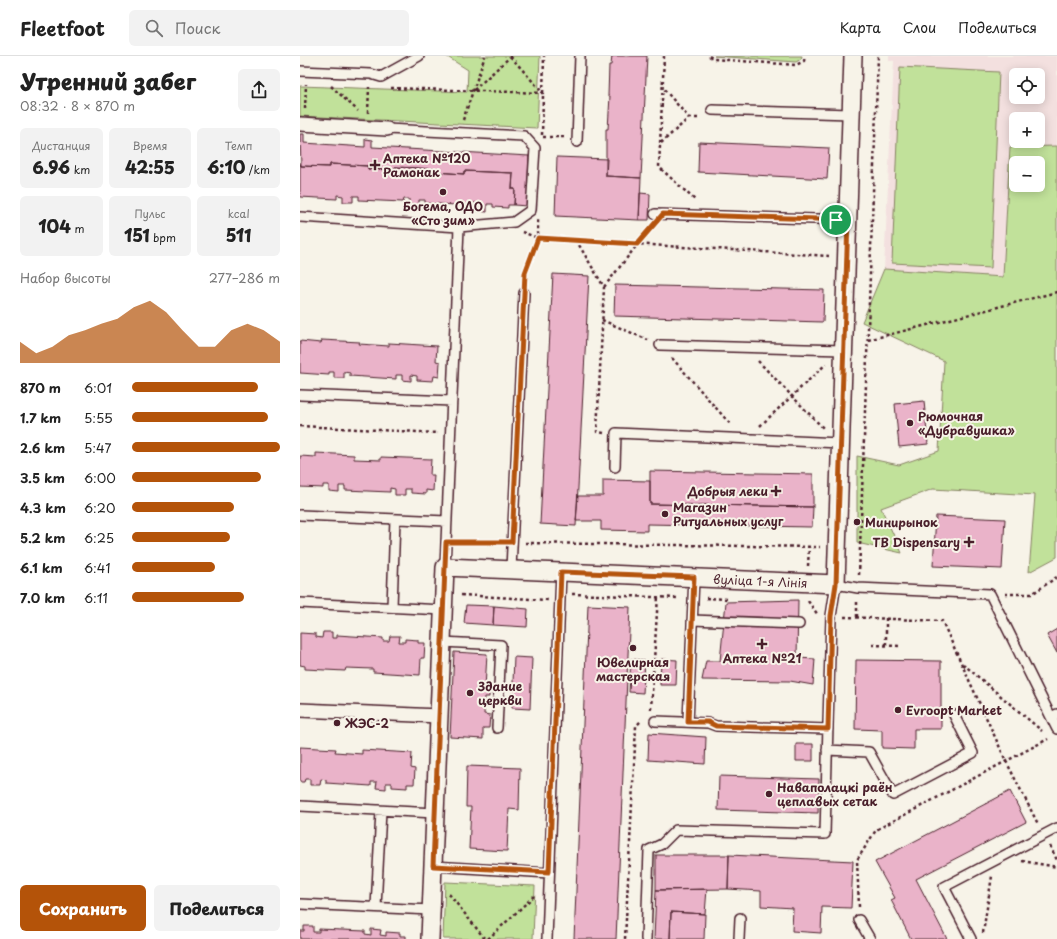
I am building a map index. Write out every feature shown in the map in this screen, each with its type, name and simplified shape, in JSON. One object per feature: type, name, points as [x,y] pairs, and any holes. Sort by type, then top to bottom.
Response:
[{"type":"street","points":[[836,584],[853,56]]},
{"type":"street","points":[[302,124],[367,124],[387,129]]},
{"type":"street","points":[[430,939],[445,566]]},
{"type":"street","name":"вуліца 1-я Лінія","points":[[445,566],[836,584]]},
{"type":"street","points":[[300,710],[439,716]]},
{"type":"lane","points":[[300,71],[371,74],[381,77],[419,56]]},
{"type":"lane","points":[[577,140],[580,56]]},
{"type":"lane","points":[[712,110],[851,114]]},
{"type":"lane","points":[[300,217],[459,227],[514,222],[531,210],[535,148],[524,136],[387,129]]},
{"type":"lane","points":[[659,214],[848,220]]},
{"type":"lane","points":[[445,566],[459,227]]},
{"type":"lane","points":[[511,570],[524,294]]},
{"type":"lane","points":[[660,345],[843,350]]},
{"type":"lane","points":[[300,395],[452,401]]},
{"type":"lane","points":[[615,467],[616,433],[840,443]]},
{"type":"lane","points":[[300,515],[447,521]]},
{"type":"lane","points":[[392,607],[395,519]]},
{"type":"lane","points":[[546,939],[561,572]]},
{"type":"lane","points":[[688,722],[694,577]]},
{"type":"lane","points":[[646,939],[649,850],[662,844],[676,830],[826,834],[831,616],[836,584],[858,588],[990,594],[1054,715],[1057,730]]},
{"type":"lane","points":[[300,603],[392,607],[444,602]]},
{"type":"lane","points":[[692,620],[799,624]]},
{"type":"lane","points":[[442,642],[501,645],[497,728]]},
{"type":"lane","points":[[827,750],[869,752],[893,794],[973,753],[954,715]]},
{"type":"lane","points":[[655,721],[708,722],[716,726],[828,729]]},
{"type":"lane","points":[[300,806],[435,813]]},
{"type":"lane","points":[[376,907],[381,810]]},
{"type":"lane","points":[[971,939],[944,887],[1057,828]]},
{"type":"lane","points":[[433,869],[549,872]]},
{"type":"lane","points":[[300,904],[432,910]]},
{"type":"lane","points":[[739,939],[740,918]]},
{"type":"lane","points":[[860,920],[870,939]]},
{"type":"path","points":[[458,133],[486,56]]},
{"type":"path","points":[[384,88],[543,93],[511,56],[473,90]]},
{"type":"path","points":[[664,56],[659,168],[712,216]]},
{"type":"path","points":[[709,56],[714,59],[796,65],[804,61],[805,56]]},
{"type":"path","points":[[856,617],[878,56]]},
{"type":"path","points":[[300,84],[312,85]]},
{"type":"path","points":[[302,124],[306,84]]},
{"type":"path","points":[[324,85],[338,86]]},
{"type":"path","points":[[330,85],[367,124]]},
{"type":"path","points":[[361,87],[376,87]]},
{"type":"path","points":[[367,124],[369,87]]},
{"type":"path","points":[[661,143],[689,118],[663,88]]},
{"type":"path","points":[[540,136],[577,140]]},
{"type":"path","points":[[616,433],[596,432],[604,287],[659,214]]},
{"type":"path","points":[[524,294],[525,273],[538,238],[834,256]]},
{"type":"path","points":[[576,240],[604,287]]},
{"type":"path","points":[[868,340],[1057,292]]},
{"type":"path","points":[[602,320],[660,345],[745,439],[829,362]]},
{"type":"path","points":[[746,348],[824,430]]},
{"type":"path","points":[[300,426],[450,433]]},
{"type":"path","points":[[446,542],[823,547]]},
{"type":"path","points":[[651,711],[660,576]]},
{"type":"path","points":[[990,594],[1032,594],[1057,577]]},
{"type":"path","points":[[444,602],[560,601]]},
{"type":"path","points":[[886,618],[886,645]]},
{"type":"path","points":[[872,645],[900,646]]},
{"type":"path","points":[[962,663],[1054,741]]},
{"type":"path","points":[[625,939],[636,726],[646,716]]},
{"type":"path","points":[[860,920],[857,860],[876,830],[1050,738]]},
{"type":"path","points":[[982,939],[999,858],[1057,867]]},
{"type":"path","points":[[433,869],[485,939]]},
{"type":"path","points":[[488,939],[549,882]]},
{"type":"shaded area","points":[[889,56],[1057,56],[1057,146],[1045,146],[1045,112],[1009,112],[1010,148],[1003,277],[884,269],[894,61],[889,61]]},
{"type":"green space","points":[[446,56],[540,56],[537,128],[300,116],[300,86],[467,92],[468,70]]},
{"type":"green space","points":[[714,56],[802,56],[801,59],[796,62]]},
{"type":"green space","points":[[900,67],[999,72],[991,268],[892,263]]},
{"type":"green space","points":[[1045,146],[1057,146],[1057,557],[1029,572],[1035,495],[933,489],[881,508],[902,553],[857,543],[857,456],[899,465],[939,451],[944,361],[862,322],[884,269],[1003,277],[1009,166],[1009,192],[1045,192],[1045,156],[1010,156],[1010,148],[1045,148]]},
{"type":"green space","points":[[445,882],[535,886],[533,939],[443,939]]},
{"type":"building","points":[[612,56],[647,56],[641,178],[606,176],[606,129],[608,129],[610,96],[608,96],[609,65],[611,65]]},
{"type":"building","points":[[300,134],[304,134],[304,143],[365,147],[365,139],[372,140],[372,147],[529,156],[527,206],[514,205],[515,189],[512,189],[513,173],[464,171],[464,174],[435,172],[435,169],[395,167],[395,170],[368,169],[368,166],[330,164],[330,167],[301,166]]},
{"type":"building","points":[[699,142],[829,148],[827,179],[698,172]]},
{"type":"building","points":[[557,157],[607,159],[606,176],[641,178],[639,220],[555,216]]},
{"type":"building","points":[[300,162],[301,166],[330,167],[330,164],[368,166],[368,169],[395,170],[395,167],[435,169],[435,172],[464,174],[464,171],[513,173],[512,189],[515,189],[514,205],[508,205],[508,208],[493,207],[493,204],[487,204],[487,212],[477,211],[477,203],[471,203],[471,206],[425,203],[425,200],[419,200],[419,205],[409,205],[409,199],[404,199],[403,202],[359,200],[359,196],[353,196],[353,202],[343,202],[343,196],[337,195],[337,199],[300,197]]},
{"type":"building","points":[[640,193],[650,194],[649,220],[639,220]]},
{"type":"building","points":[[553,274],[589,276],[576,526],[540,524]]},
{"type":"building","points":[[615,285],[824,290],[823,322],[614,316]]},
{"type":"building","points":[[322,340],[360,342],[359,344],[389,346],[389,343],[437,346],[436,361],[440,362],[439,377],[434,376],[433,381],[417,380],[417,376],[411,375],[411,381],[402,380],[402,375],[396,375],[396,379],[350,376],[350,373],[344,372],[344,378],[334,378],[334,372],[329,372],[329,375],[300,373],[300,341],[321,343]]},
{"type":"building","points":[[924,401],[928,444],[899,447],[895,404]]},
{"type":"building","points":[[316,453],[354,455],[354,459],[381,460],[381,457],[431,459],[430,475],[434,475],[433,491],[426,490],[426,494],[411,493],[411,489],[405,489],[405,495],[395,495],[395,489],[390,488],[390,492],[345,490],[345,486],[339,486],[339,492],[329,491],[329,485],[323,485],[323,488],[300,487],[300,456],[316,457]]},
{"type":"building","points":[[650,471],[813,474],[813,507],[650,504]]},
{"type":"building","points":[[603,480],[650,481],[650,504],[813,507],[812,527],[647,524],[647,531],[601,530],[601,521],[576,521],[578,496],[603,496]]},
{"type":"building","name":"TB Dispensary","points":[[936,516],[1005,519],[1002,569],[933,566]]},
{"type":"building","points":[[798,600],[797,658],[815,659],[813,685],[790,681],[702,680],[706,661],[720,661],[726,602]]},
{"type":"building","points":[[466,605],[494,606],[493,625],[464,623]]},
{"type":"building","points":[[588,605],[630,607],[616,939],[574,939]]},
{"type":"building","points":[[494,606],[528,609],[527,627],[493,625]]},
{"type":"building","points":[[1057,629],[1057,653],[1047,635]]},
{"type":"building","points":[[323,632],[332,632],[332,638],[337,638],[337,635],[383,638],[383,641],[389,641],[390,636],[400,636],[399,642],[405,642],[405,639],[418,640],[418,643],[425,643],[424,658],[421,658],[420,675],[373,672],[373,669],[346,668],[345,671],[305,669],[305,666],[300,665],[300,633],[316,634],[316,637],[322,638]]},
{"type":"building","name":"Здание церкви","points":[[454,652],[487,654],[485,688],[489,689],[489,697],[485,697],[484,714],[490,715],[489,728],[483,728],[483,739],[450,737]]},
{"type":"building","points":[[514,657],[532,658],[530,709],[512,708]]},
{"type":"building","points":[[631,659],[645,660],[643,693],[629,692]]},
{"type":"building","points":[[661,659],[677,660],[676,685],[660,685]]},
{"type":"building","name":"Evroopt Market","points":[[856,660],[941,661],[941,729],[914,729],[914,749],[882,748],[882,730],[855,729]]},
{"type":"building","points":[[649,733],[706,737],[705,764],[648,760]]},
{"type":"building","points":[[796,744],[813,744],[813,761],[796,761]]},
{"type":"building","points":[[300,747],[336,749],[335,752],[362,754],[362,750],[412,753],[411,768],[415,769],[414,784],[407,784],[407,788],[392,787],[392,783],[386,783],[386,789],[376,788],[377,782],[371,782],[371,786],[326,783],[326,780],[321,779],[320,785],[310,785],[310,779],[305,779],[304,782],[300,782]]},
{"type":"building","points":[[467,766],[520,768],[519,810],[509,809],[507,851],[469,849],[471,807],[466,807]]},
{"type":"building","name":"Наваполацкі раён цеплавых сетак","points":[[719,776],[819,779],[818,813],[718,810]]},
{"type":"building","points":[[1010,791],[1026,822],[916,879],[947,939],[911,939],[891,900],[895,898],[875,862]]},
{"type":"building","points":[[656,855],[729,855],[728,889],[656,890]]},
{"type":"building","points":[[729,855],[853,861],[851,908],[822,907],[821,933],[792,931],[793,908],[761,906],[761,891],[728,889]]},
{"type":"building","points":[[707,889],[705,914],[671,912],[670,939],[654,939],[656,890]]},
{"type":"building","points":[[671,912],[705,914],[704,939],[670,939]]},
{"type":"building","points":[[304,926],[313,926],[313,932],[319,932],[319,929],[365,931],[365,934],[371,935],[371,929],[381,930],[380,935],[386,936],[386,932],[400,933],[400,936],[406,936],[406,939],[300,939],[300,931],[304,931]]},
{"type":"place","name":"Аптека №120 Рамонак","points":[[375,165]]},
{"type":"place","name":"Богема, ОДО «Сто зим»","points":[[443,192]]},
{"type":"place","name":"Рюмочная «Дубравушка»","points":[[910,423]]},
{"type":"place","name":"Добрыя леки","points":[[776,491]]},
{"type":"place","name":"Магазин Ритуальных услуг","points":[[665,514]]},
{"type":"place","name":"Минирынок","points":[[857,522]]},
{"type":"place","name":"TB Dispensary","points":[[969,542]]},
{"type":"place","name":"Аптека №21","points":[[762,644]]},
{"type":"place","name":"Ювелирная мастерская","points":[[633,648]]},
{"type":"place","name":"Здание церкви","points":[[470,693]]},
{"type":"place","name":"Evroopt Market","points":[[898,710]]},
{"type":"place","name":"ЖЭС-2","points":[[337,723]]},
{"type":"place","name":"Наваполацкі раён цеплавых сетак","points":[[769,794]]},
{"type":"route","points":[[663,214],[836,220],[848,220],[836,584],[831,616],[828,729],[716,726],[708,722],[688,722],[694,577],[561,572],[549,872],[433,866],[446,542],[512,542],[525,273],[538,238],[637,244],[663,214]]}]
